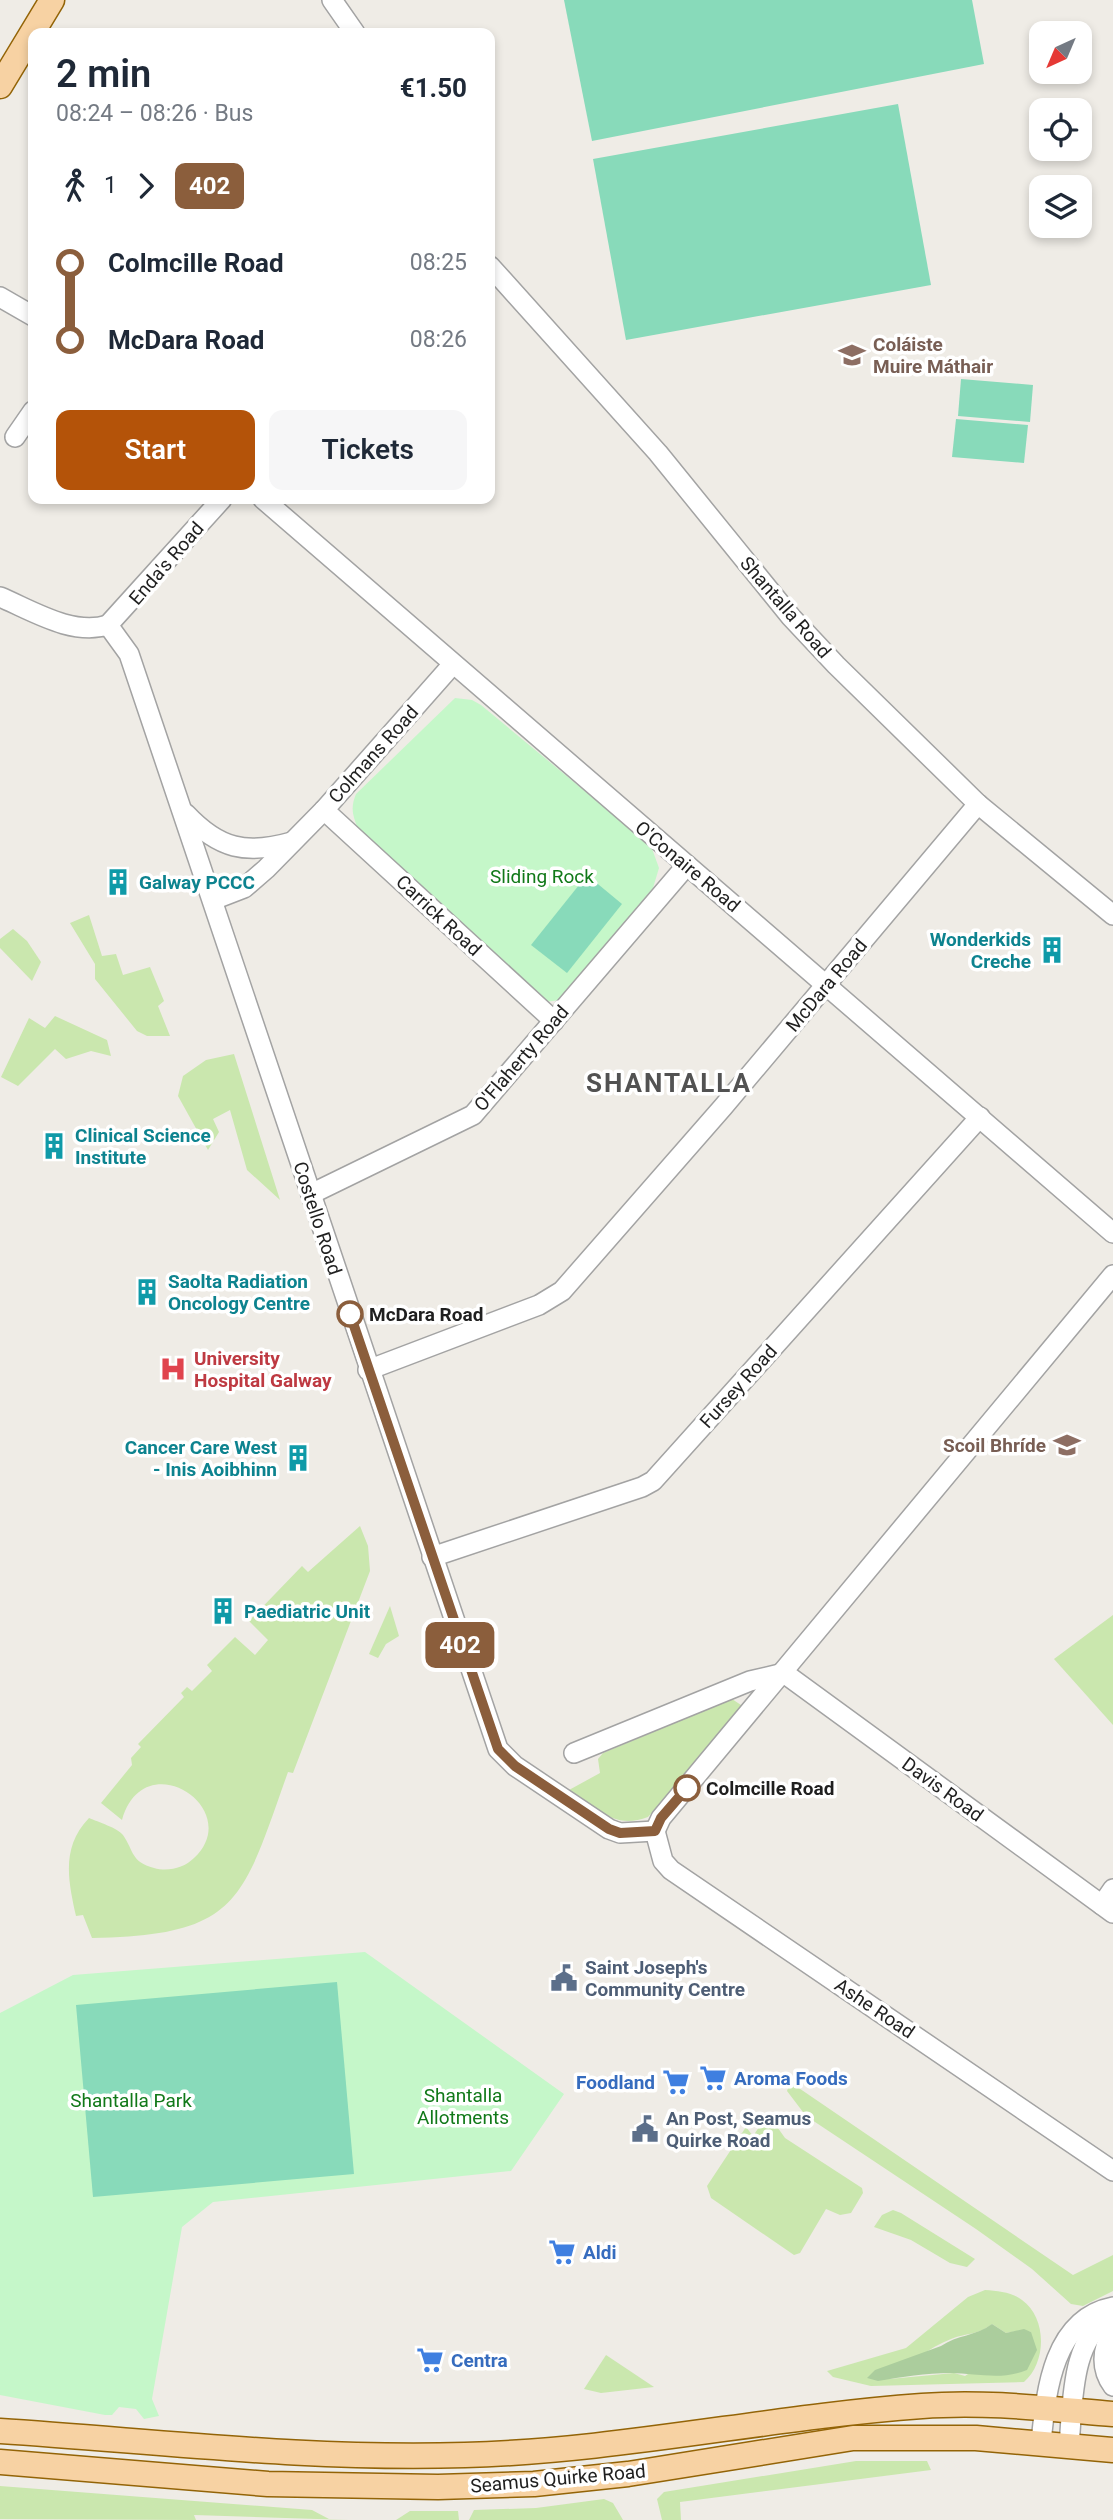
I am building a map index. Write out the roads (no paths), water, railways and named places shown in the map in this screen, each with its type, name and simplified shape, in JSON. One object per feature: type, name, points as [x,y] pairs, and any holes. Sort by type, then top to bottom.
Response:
[{"type":"main road","points":[[35,28],[52,0]]},
{"type":"main road","points":[[0,86],[28,40]]},
{"type":"main road","name":"Seamus Quirke Road","points":[[0,2431],[332,2453],[464,2455],[624,2443],[760,2422],[926,2405],[1113,2414]]},
{"type":"main road","name":"Seamus Quirke Road","points":[[0,2462],[268,2484],[480,2486],[628,2474],[853,2438],[949,2437],[1041,2442],[1113,2450]]},
{"type":"street","points":[[332,0],[352,28]]},
{"type":"street","name":"Shantalla Road","points":[[495,272],[657,453],[791,617],[978,804],[1113,915]]},
{"type":"street","points":[[0,297],[28,313]]},
{"type":"street","points":[[15,437],[28,418]]},
{"type":"street","name":"Enda's Road","points":[[108,625],[217,504]]},
{"type":"street","name":"O'Conaire Road","points":[[268,504],[828,984],[1113,1233]]},
{"type":"street","points":[[0,597],[69,625],[86,629],[108,625]]},
{"type":"street","name":"Costello Road","points":[[108,625],[129,654],[368,1370],[498,1749],[515,1766],[609,1829],[620,1833],[655,1831]]},
{"type":"street","name":"Colmans Road","points":[[212,900],[244,887],[292,842],[324,810],[453,664]]},
{"type":"street","name":"McDara Road","points":[[368,1370],[540,1305],[562,1291],[597,1255],[978,804]]},
{"type":"street","name":"Carrick Road","points":[[324,810],[554,1021]]},
{"type":"street","points":[[183,811],[219,843],[245,849],[292,842]]},
{"type":"street","name":"O'Flaherty Road","points":[[310,1194],[473,1115],[687,865]]},
{"type":"street","name":"Fursey Road","points":[[432,1557],[634,1490],[653,1481],[980,1117]]},
{"type":"street","points":[[655,1831],[661,1818],[1113,1276]]},
{"type":"street","points":[[574,1753],[750,1681],[784,1673]]},
{"type":"street","name":"Davis Road","points":[[784,1673],[1109,1903]]},
{"type":"street","name":"Ashe Road","points":[[655,1831],[663,1861],[671,1870],[1113,2171]]},
{"type":"street","points":[[1041,2442],[1052,2370],[1061,2348],[1092,2316],[1113,2307]]},
{"type":"street","points":[[1069,2445],[1079,2364],[1087,2342],[1105,2319],[1113,2315]]},
{"type":"street","points":[[1113,2333],[1104,2353],[1107,2378],[1113,2386]]},
{"type":"place","name":"Coláiste Muire Máthair","points":[[852,355]]},
{"type":"place","name":"Galway PCCC","points":[[118,882]]},
{"type":"place","name":"Wonderkids Creche","points":[[1052,950]]},
{"type":"place","name":"Clinical Science Institute","points":[[54,1146]]},
{"type":"place","name":"Saolta Radiation Oncology Centre","points":[[147,1292]]},
{"type":"place","name":"McDara Road","points":[[350,1314]]},
{"type":"place","name":"University Hospital Galway","points":[[173,1369]]},
{"type":"place","name":"Scoil Bhríde","points":[[1067,1445]]},
{"type":"place","name":"Cancer Care West - Inis Aoibhinn","points":[[298,1458]]},
{"type":"place","name":"Paediatric Unit","points":[[223,1611]]},
{"type":"place","name":"Colmcille Road","points":[[687,1788]]},
{"type":"place","name":"Saint Joseph's Community Centre","points":[[564,1978]]},
{"type":"place","name":"Aroma Foods","points":[[713,2078]]},
{"type":"place","name":"Foodland","points":[[676,2082]]},
{"type":"place","name":"An Post, Seamus Quirke Road","points":[[645,2129]]},
{"type":"place","name":"Aldi","points":[[562,2252]]},
{"type":"place","name":"Centra","points":[[430,2360]]},
{"type":"district","name":"SHANTALLA","points":[[669,1083]]},
{"type":"park label","name":"Sliding Rock","points":[[542,876]]},
{"type":"park label","name":"Shantalla Park","points":[[131,2100]]},
{"type":"park label","name":"Shantalla Allotments","points":[[463,2106]]}]
